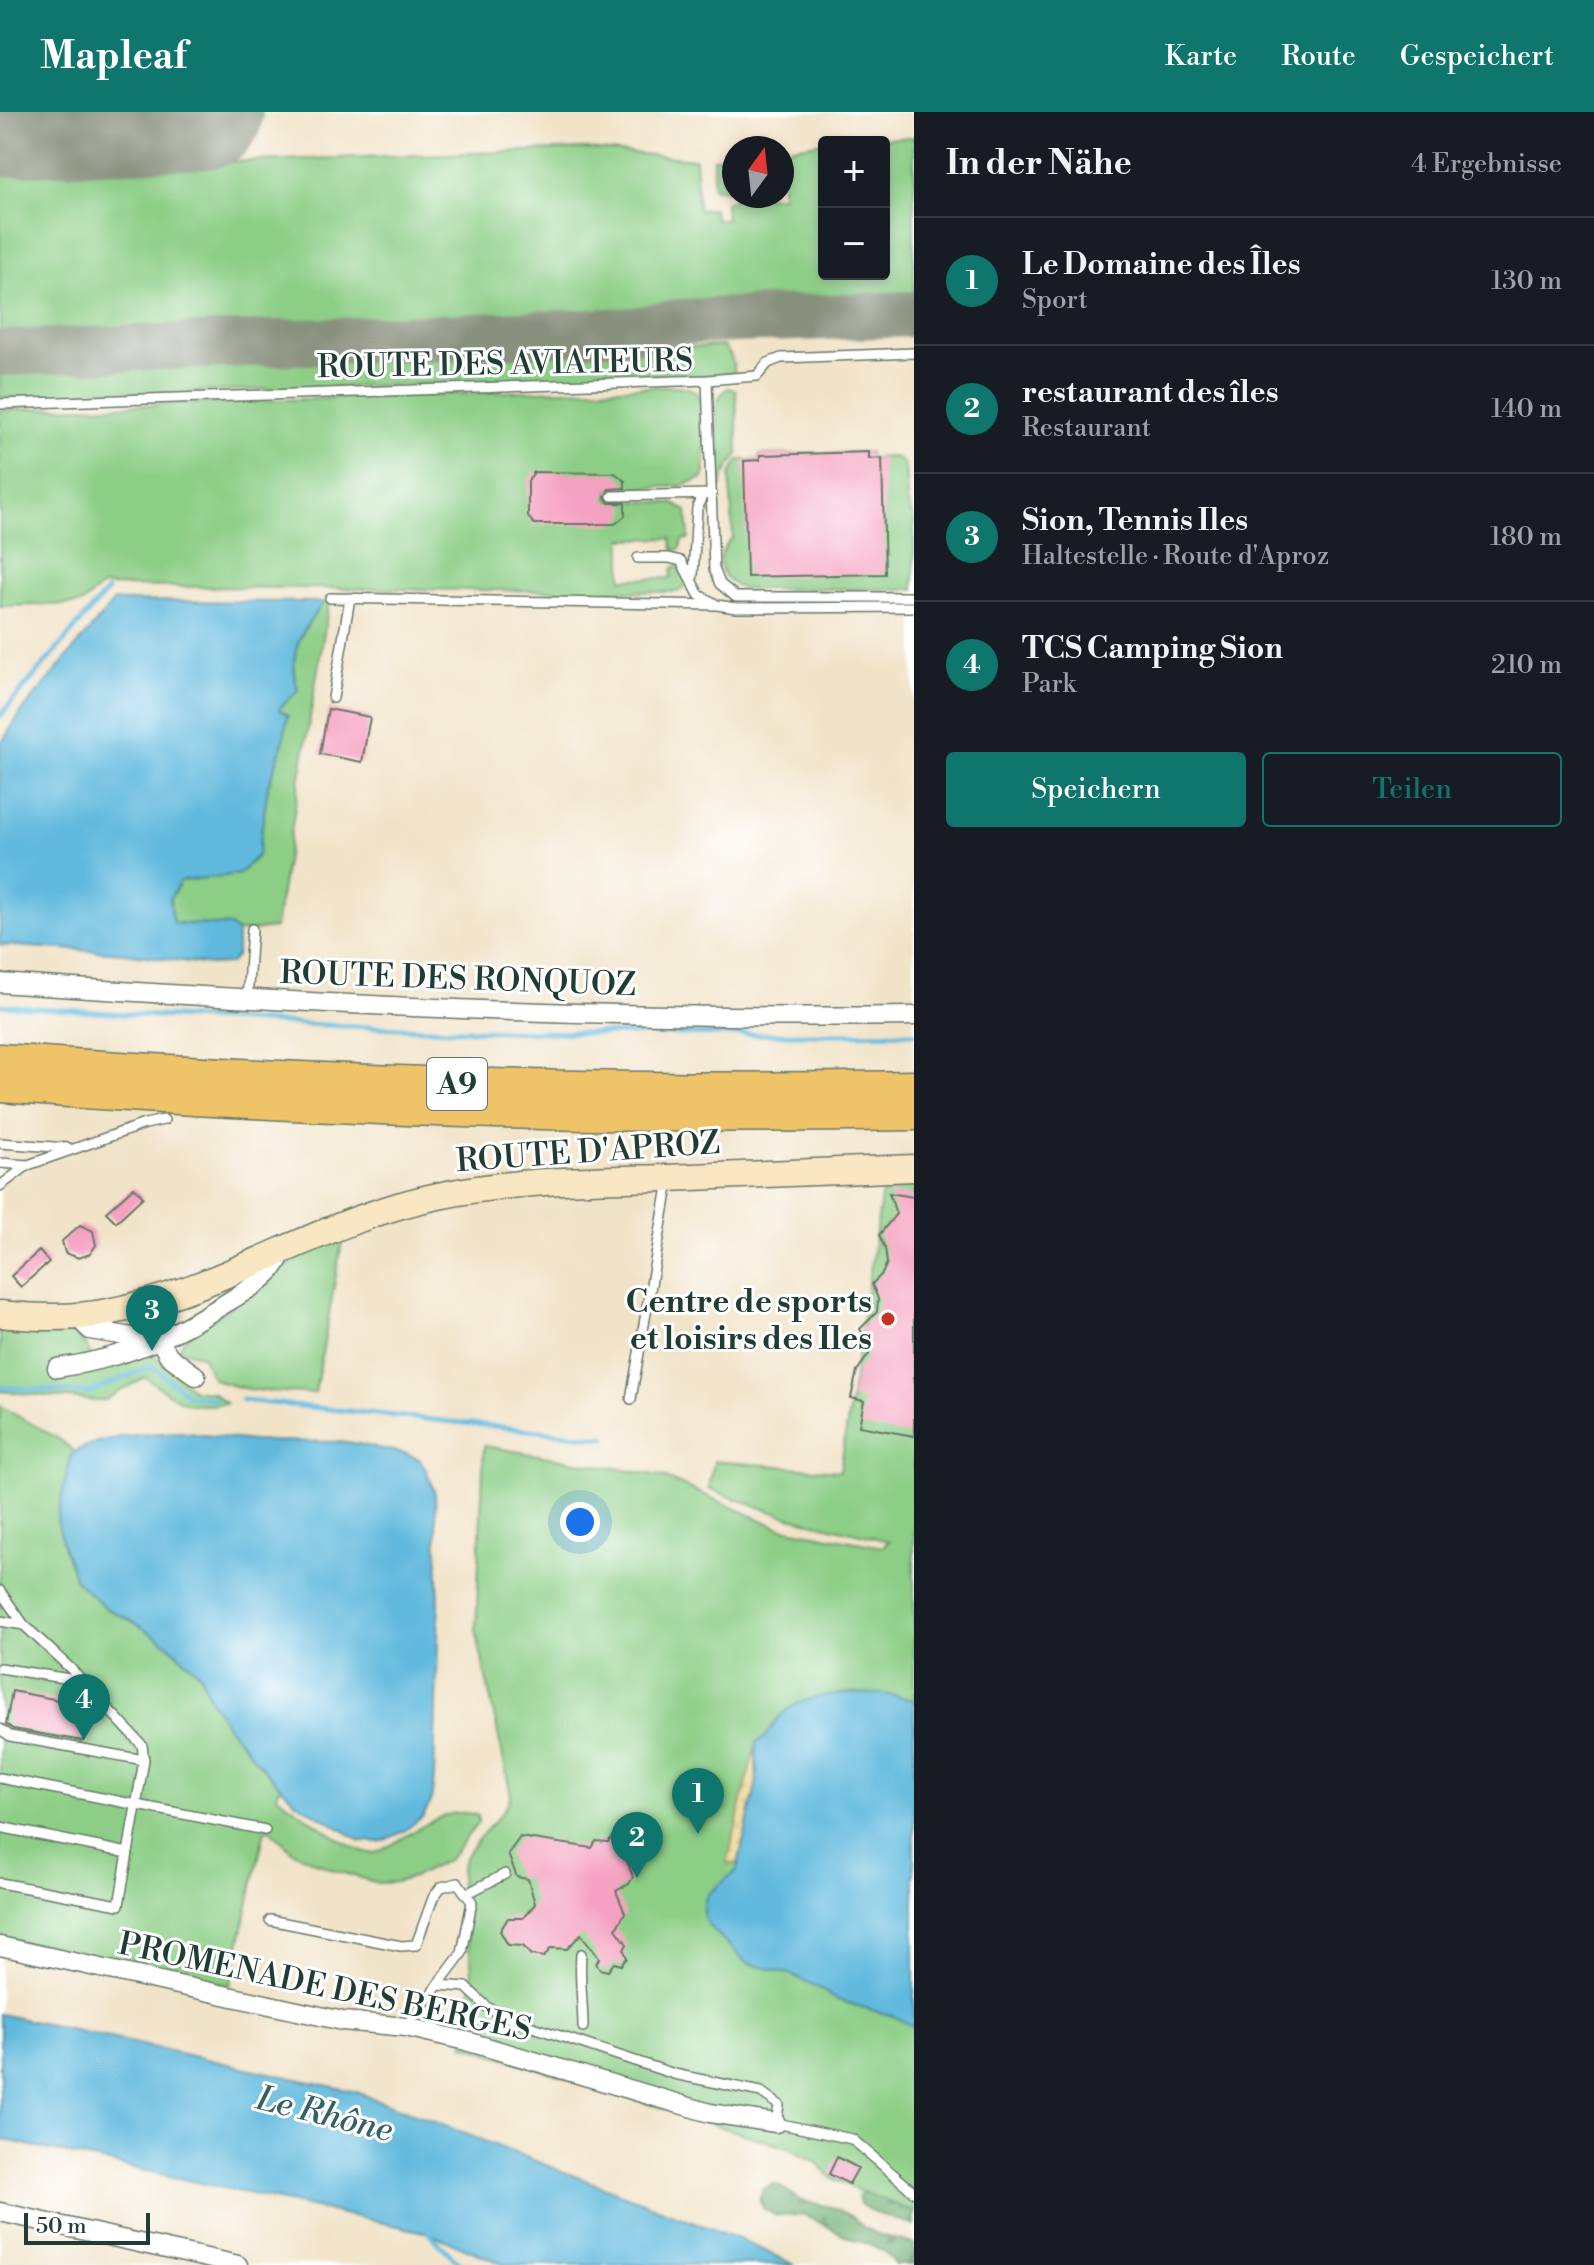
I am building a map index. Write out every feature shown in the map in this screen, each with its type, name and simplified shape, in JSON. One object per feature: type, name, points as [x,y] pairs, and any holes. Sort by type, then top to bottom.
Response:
[{"type":"highway","name":"A9","points":[[0,1060],[421,1083],[691,1088],[914,1087]]},
{"type":"highway","name":"A9","points":[[0,1086],[383,1108],[675,1115],[914,1114]]},
{"type":"highway","points":[[164,1120],[202,1115],[383,1108]]},
{"type":"street","name":"ROUTE DES RONQUOZ","points":[[0,983],[382,1007],[775,1018],[914,1016]]},
{"type":"street","name":"ROUTE D'APROZ","points":[[0,1314],[27,1317],[80,1315],[145,1303],[382,1211],[468,1190],[565,1181],[914,1168]]},
{"type":"street","points":[[57,1368],[99,1362],[160,1341],[258,1283],[274,1269],[283,1249]]},
{"type":"street","points":[[80,1315],[90,1330],[160,1341]]},
{"type":"street","points":[[160,1341],[169,1356],[196,1376]]},
{"type":"street","name":"PROMENADE DES BERGES","points":[[0,1946],[343,2021],[406,2027],[466,2041],[710,2113],[776,2123]]},
{"type":"street","points":[[0,2212],[238,2265]]},
{"type":"lane","points":[[707,380],[757,376],[768,363],[781,358],[914,353]]},
{"type":"lane","name":"ROUTE DES AVIATEURS","points":[[0,404],[707,380],[707,494],[714,569],[720,584],[736,597],[914,597]]},
{"type":"lane","points":[[612,496],[707,494]]},
{"type":"lane","points":[[693,583],[697,508],[707,494]]},
{"type":"lane","points":[[638,558],[681,561],[699,595],[717,605]]},
{"type":"lane","points":[[330,598],[750,607],[914,607]]},
{"type":"lane","points":[[333,698],[350,598]]},
{"type":"lane","points":[[247,1000],[252,929]]},
{"type":"lane","points":[[0,1186],[28,1165],[164,1120]]},
{"type":"lane","points":[[0,1143],[75,1149]]},
{"type":"lane","points":[[0,1163],[28,1165]]},
{"type":"lane","points":[[631,1399],[669,1178]]},
{"type":"lane","points":[[0,1591],[24,1625],[142,1745],[144,1760],[119,1905],[0,1883]]},
{"type":"lane","points":[[0,1621],[24,1625]]},
{"type":"lane","points":[[0,1668],[82,1681]]},
{"type":"lane","points":[[0,1729],[10,1736],[144,1760]]},
{"type":"lane","points":[[0,1778],[265,1830]]},
{"type":"lane","points":[[0,1827],[128,1853]]},
{"type":"lane","points":[[466,1894],[505,1874]]},
{"type":"lane","points":[[270,1920],[401,1946],[416,1945],[433,1898],[441,1887],[458,1883],[472,1902],[462,1953],[406,2027]]},
{"type":"lane","points":[[581,1954],[579,1982],[583,2027]]},
{"type":"lane","points":[[438,1985],[466,1987],[487,2007],[527,2025],[674,2074],[761,2092],[779,2105],[776,2123],[852,2139],[914,2192]]},
{"type":"green space","points":[[914,137],[914,300],[0,334],[0,170],[587,149],[695,159],[698,210],[713,209],[716,220],[726,219],[725,208],[794,208],[794,147],[818,143],[818,280],[890,280],[890,138]]},
{"type":"green space","points":[[713,158],[722,158],[722,189],[713,188]]},
{"type":"green space","points":[[723,346],[731,356],[735,374],[0,398],[0,373]]},
{"type":"green space","points":[[676,386],[694,391],[701,406],[705,442],[703,478],[681,486],[609,489],[609,500],[672,503],[687,511],[689,539],[682,540],[680,549],[673,550],[671,538],[622,539],[622,579],[671,578],[672,569],[676,566],[680,567],[687,580],[684,588],[677,592],[102,586],[81,604],[0,606],[0,410]]},
{"type":"green space","points":[[727,388],[736,390],[738,454],[719,488],[716,410],[718,399]]},
{"type":"green space","points":[[869,452],[869,458],[895,457],[905,465],[907,501],[914,520],[914,589],[742,589],[728,579],[720,560],[726,545],[733,538],[730,475],[739,460],[759,460],[760,455]]},
{"type":"green space","points":[[324,602],[329,602],[275,928],[237,932],[230,926],[173,923],[170,898],[181,881],[239,874],[258,855],[268,786],[283,743],[279,709],[297,690],[294,664],[298,643]]},
{"type":"green space","points":[[914,1176],[914,2212],[831,2178],[816,2162],[791,2149],[464,2045],[472,1977],[460,1876],[466,1855],[501,1813],[511,1795],[476,1630],[484,1446],[661,1476],[778,1527],[882,1547],[889,1541],[782,1515],[709,1489],[714,1461],[840,1471],[884,1178]]},
{"type":"green space","points":[[343,1236],[315,1393],[236,1387],[212,1378],[203,1357],[180,1349],[183,1340],[314,1248]]},
{"type":"green space","points":[[0,1325],[46,1327],[68,1332],[86,1346],[97,1369],[152,1354],[193,1390],[212,1392],[226,1403],[191,1404],[145,1377],[105,1400],[97,1401],[0,1391]]},
{"type":"green space","points":[[0,1406],[59,1439],[75,1452],[71,1455],[57,1518],[76,1581],[107,1609],[168,1644],[200,1674],[209,1697],[228,1727],[281,1787],[277,1796],[339,1839],[372,1853],[383,1850],[443,1816],[466,1813],[478,1816],[478,1823],[449,1859],[414,1877],[378,1883],[333,1870],[293,1852],[269,1829],[265,1830],[230,1985],[0,1937]]},
{"type":"green space","points":[[772,2184],[799,2200],[835,2208],[880,2235],[914,2244],[914,2265],[896,2265],[885,2252],[805,2215],[776,2216],[764,2209],[759,2200],[764,2189]]},
{"type":"green space","points":[[863,2192],[914,2212],[914,2226],[860,2204],[858,2197]]},
{"type":"sand","points":[[755,1747],[757,1781],[738,1864],[727,1863]]},
{"type":"water","points":[[114,601],[324,602],[303,633],[295,653],[298,690],[279,709],[288,715],[283,743],[268,786],[258,855],[239,874],[181,881],[170,898],[173,923],[230,926],[237,932],[237,955],[230,964],[210,965],[124,953],[0,945],[0,745],[22,711]]},
{"type":"water","points":[[180,1432],[253,1441],[348,1442],[408,1454],[419,1459],[426,1469],[435,1494],[439,1603],[434,1778],[431,1802],[423,1816],[403,1832],[380,1842],[361,1841],[296,1802],[228,1727],[209,1697],[200,1674],[168,1644],[107,1609],[76,1581],[57,1518],[71,1455],[81,1448],[108,1439]]},
{"type":"water","points":[[886,1694],[914,1700],[914,2027],[893,2016],[834,1999],[793,1975],[747,1963],[704,1918],[707,1895],[737,1870],[757,1781],[756,1742],[765,1738],[780,1716],[795,1705],[822,1696]]},
{"type":"water","name":"Le Rhône","points":[[0,2014],[357,2092],[741,2240],[795,2265],[505,2265],[429,2233],[0,2139]]},
{"type":"building","points":[[869,452],[869,459],[882,458],[885,574],[747,577],[744,461],[760,460],[760,455]]},
{"type":"building","points":[[534,472],[615,473],[625,481],[625,488],[609,489],[605,497],[609,503],[625,503],[625,516],[615,524],[534,524],[528,517],[528,481]]},
{"type":"building","points":[[328,709],[370,717],[362,762],[320,754]]},
{"type":"building","points":[[134,1187],[143,1197],[116,1222],[106,1212]]},
{"type":"building","points":[[889,1193],[914,1197],[914,1436],[859,1426],[864,1401],[851,1398],[857,1371],[869,1354],[868,1342],[860,1329],[877,1312],[878,1299],[872,1284],[887,1263],[879,1235],[896,1214]]},
{"type":"building","points":[[80,1225],[93,1231],[96,1245],[90,1254],[79,1258],[65,1253],[62,1241]]},
{"type":"building","points":[[39,1251],[49,1262],[21,1287],[11,1276]]},
{"type":"building","points":[[12,1691],[90,1706],[83,1741],[13,1729],[6,1724]]},
{"type":"building","points":[[630,1827],[641,1827],[646,1837],[638,1848],[621,1845],[633,1877],[629,1884],[616,1891],[625,1913],[616,1929],[627,1944],[624,1950],[627,1958],[621,1965],[614,1963],[608,1971],[600,1969],[596,1964],[599,1958],[581,1934],[567,1949],[551,1948],[544,1957],[531,1955],[523,1946],[508,1945],[500,1931],[508,1918],[523,1918],[535,1904],[528,1879],[517,1877],[508,1854],[520,1837],[592,1848],[596,1841],[608,1842],[616,1832],[620,1841]]},
{"type":"building","points":[[837,2157],[858,2168],[849,2184],[829,2174]]},
{"type":"waterway","points":[[0,716],[107,591]]},
{"type":"waterway","points":[[0,1005],[228,1020],[457,1030],[685,1034],[914,1033]]},
{"type":"waterway","points":[[0,1387],[88,1393],[152,1366],[188,1395],[215,1399]]},
{"type":"waterway","points":[[242,1400],[606,1438]]},
{"type":"waterway","points":[[428,2227],[429,2233],[461,2265]]},
{"type":"taxiway","points":[[0,353],[635,330],[677,322],[914,314]]},
{"type":"runway","points":[[0,120],[206,112]]},
{"type":"place","name":"Centre de sports et loisirs des Iles","points":[[888,1319]]},
{"type":"place","name":"Sion, Tennis Iles","points":[[152,1351]]},
{"type":"place","name":"TCS Camping Sion","points":[[84,1740]]},
{"type":"place","name":"Le Domaine des Îles","points":[[698,1834]]},
{"type":"place","name":"restaurant des îles","points":[[637,1878]]}]
